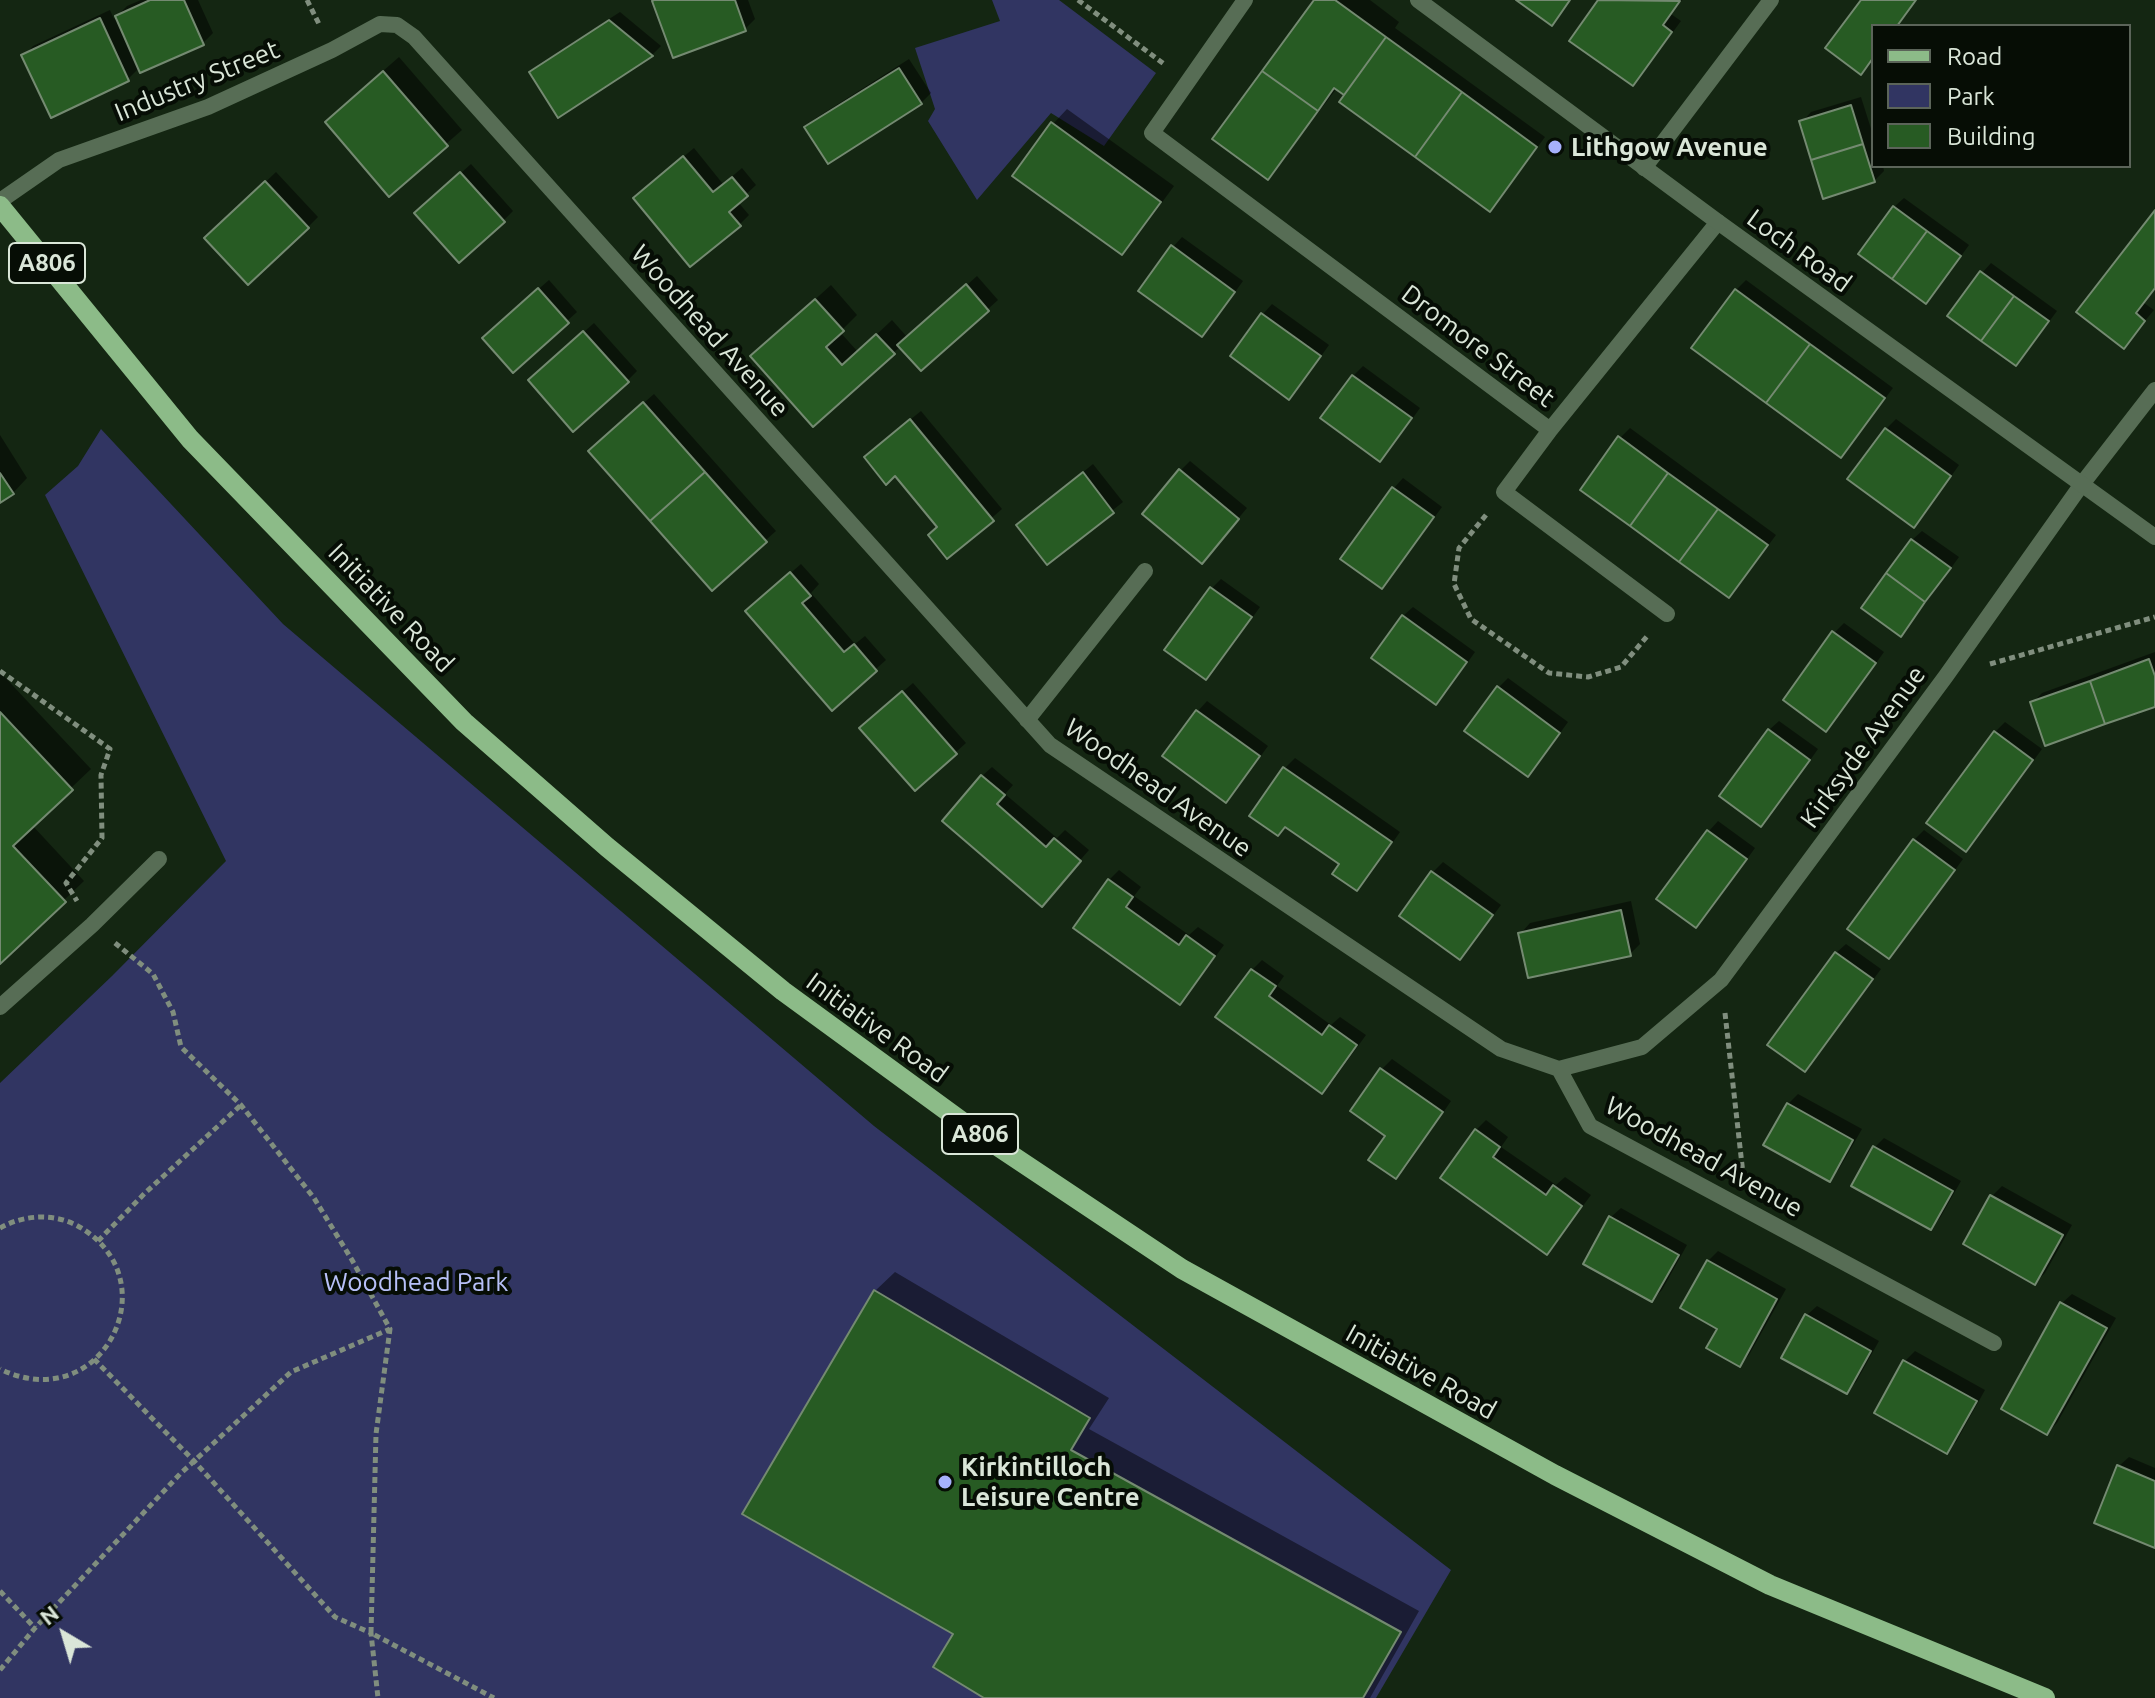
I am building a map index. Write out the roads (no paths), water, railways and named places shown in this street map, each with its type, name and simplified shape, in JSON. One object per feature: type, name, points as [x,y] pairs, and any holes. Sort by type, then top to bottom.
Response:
[{"type":"main road","name":"Initiative Road","points":[[0,203],[190,439],[464,722],[619,856],[783,991],[972,1129],[1182,1269],[1555,1475],[1770,1585],[2045,1698]]},
{"type":"street","name":"Dromore Street","points":[[1245,0],[1152,133],[1550,430],[1504,492],[1667,614]]},
{"type":"street","name":"Loch Road","points":[[1418,0],[1718,222],[2155,537]]},
{"type":"street","points":[[1644,168],[1771,0]]},
{"type":"street","name":"Industry Street","points":[[0,203],[59,160],[208,107],[332,50],[380,24],[397,25],[414,37]]},
{"type":"street","name":"Woodhead Avenue","points":[[414,37],[1050,745],[1501,1049],[1559,1069],[1590,1126],[1994,1343]]},
{"type":"street","points":[[1550,430],[1718,222]]},
{"type":"street","name":"Kirksyde Avenue","points":[[1559,1069],[1642,1047],[1721,980],[1946,676],[2082,484],[2155,390]]},
{"type":"street","points":[[1027,720],[1145,571]]},
{"type":"street","points":[[0,1007],[92,925],[159,859]]},
{"type":"place","name":"Lithgow Avenue","points":[[1555,147]]},
{"type":"place","name":"Kirkintilloch Leisure Centre","points":[[945,1482]]},
{"type":"park label","name":"Woodhead Park","points":[[416,1282]]}]
